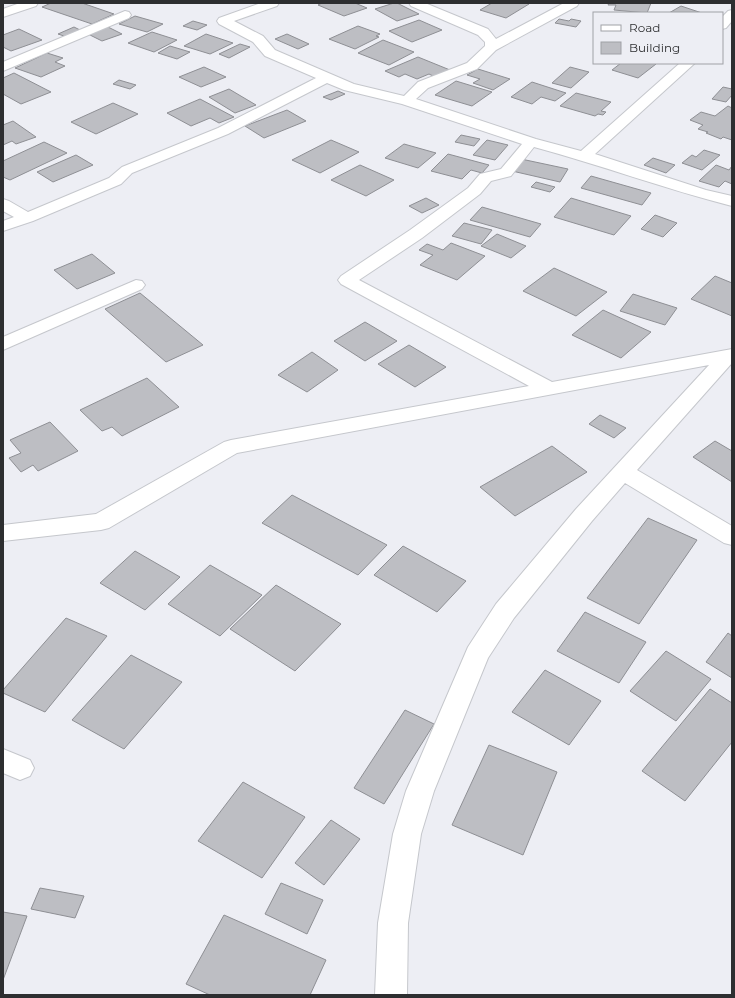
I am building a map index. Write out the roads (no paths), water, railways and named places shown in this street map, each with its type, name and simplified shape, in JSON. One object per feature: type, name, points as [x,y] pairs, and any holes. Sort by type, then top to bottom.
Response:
[{"type":"street","points":[[3,13],[32,3]]},
{"type":"street","points":[[273,3],[223,21],[258,39],[270,53],[349,87],[407,101],[531,142],[584,156],[700,193],[732,201]]},
{"type":"street","points":[[415,3],[483,32],[492,42],[491,47]]},
{"type":"street","points":[[407,101],[423,85],[472,66],[491,47],[573,3]]},
{"type":"street","points":[[723,23],[730,8]]},
{"type":"street","points":[[3,66],[125,15]]},
{"type":"street","points":[[584,156],[687,64]]},
{"type":"street","points":[[3,226],[27,218],[115,180],[127,170],[223,131],[326,78]]},
{"type":"street","points":[[531,142],[506,173],[486,177],[474,191],[416,234],[347,280],[550,389]]},
{"type":"street","points":[[3,204],[27,218]]},
{"type":"street","points":[[3,344],[136,285]]},
{"type":"street","points":[[3,533],[101,522],[231,447],[729,356]]},
{"type":"street","points":[[391,995],[393,922],[407,834],[420,791],[474,661],[505,611],[584,515],[729,356]]},
{"type":"street","points":[[623,472],[732,537]]}]
